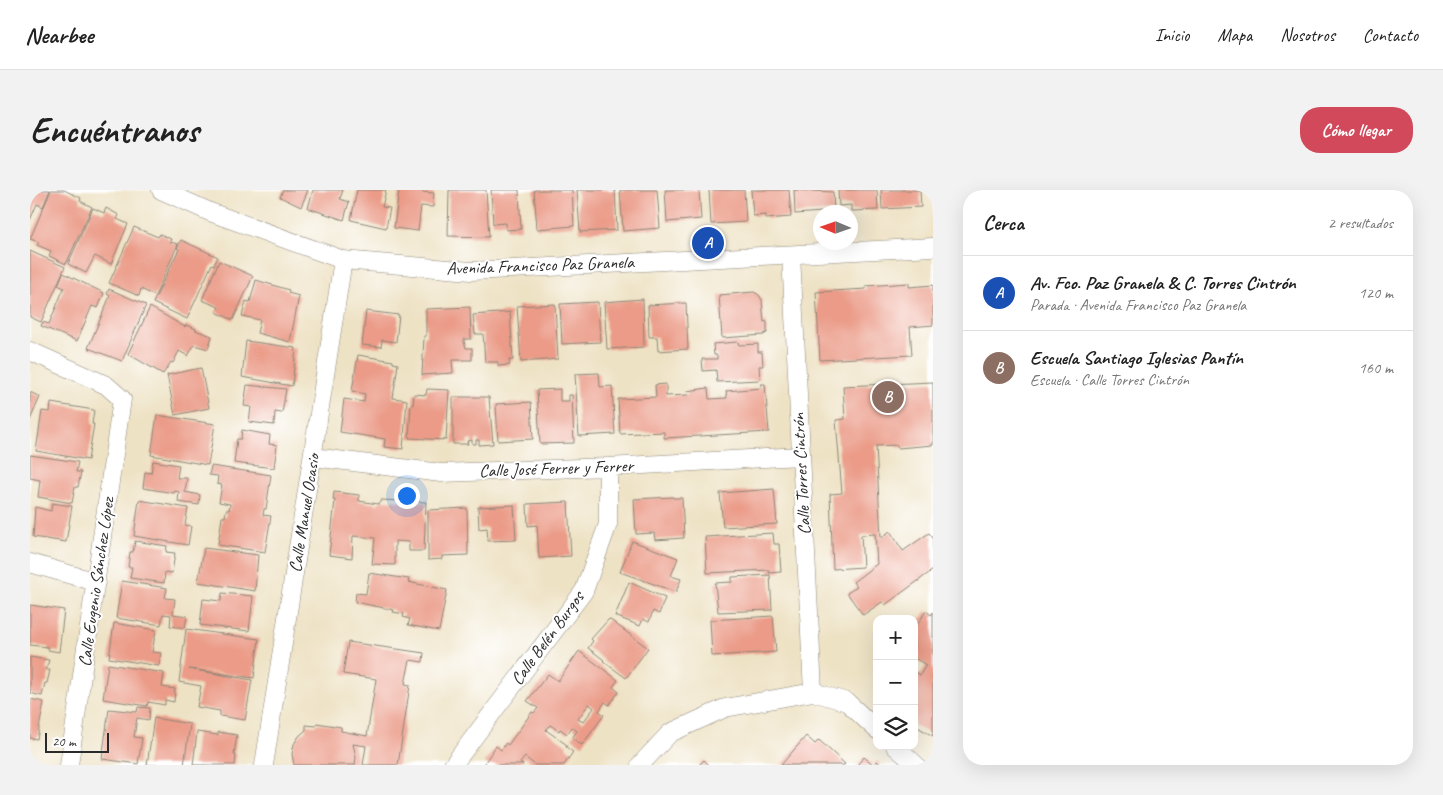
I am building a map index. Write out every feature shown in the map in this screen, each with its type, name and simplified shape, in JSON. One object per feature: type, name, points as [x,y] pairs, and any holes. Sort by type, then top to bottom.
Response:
[{"type":"street","name":"Avenida Francisco Paz Granela","points":[[161,190],[210,212],[343,260],[471,271],[933,247]]},
{"type":"street","name":"Calle Torres Cintrón","points":[[791,255],[813,692]]},
{"type":"street","name":"Calle Manuel Ocasio","points":[[264,765],[343,260]]},
{"type":"street","name":"Calle Eugenio Sánchez López","points":[[30,351],[106,385],[122,399],[69,765]]},
{"type":"street","name":"Calle José Ferrer y Ferrer","points":[[313,457],[441,473],[608,467],[800,456]]},
{"type":"street","name":"Calle Belén Burgos","points":[[453,765],[584,591],[608,524],[608,467]]},
{"type":"street","points":[[30,563],[96,582]]},
{"type":"street","points":[[640,765],[670,733],[724,708],[813,692],[846,702],[873,726]]},
{"type":"street","points":[[899,750],[916,765]]},
{"type":"building","points":[[30,190],[50,190],[43,207],[37,204],[30,220]]},
{"type":"building","points":[[51,190],[64,190],[81,198],[80,201],[92,207],[66,264],[49,256],[51,251],[37,245],[39,242],[30,239]]},
{"type":"building","points":[[283,190],[308,190],[301,207],[280,197]]},
{"type":"building","points":[[313,190],[343,190],[340,199],[349,202],[344,220],[308,208]]},
{"type":"building","points":[[357,190],[386,190],[382,207],[390,208],[386,228],[351,220]]},
{"type":"building","points":[[399,190],[422,190],[422,192],[434,193],[433,207],[421,206],[418,231],[394,228]]},
{"type":"building","points":[[449,190],[486,190],[489,237],[448,236]]},
{"type":"building","points":[[491,190],[519,190],[521,229],[506,230],[506,223],[493,224]]},
{"type":"building","points":[[534,190],[572,190],[574,226],[537,229]]},
{"type":"building","points":[[577,190],[615,190],[617,230],[580,232]]},
{"type":"building","points":[[620,190],[657,190],[660,228],[623,231]]},
{"type":"building","points":[[665,190],[699,190],[701,219],[667,222]]},
{"type":"building","points":[[709,190],[744,190],[746,222],[711,224]]},
{"type":"building","points":[[751,190],[789,190],[791,217],[766,219],[766,215],[753,216]]},
{"type":"building","points":[[794,190],[833,192],[834,205],[813,205],[813,213],[795,214]]},
{"type":"building","points":[[838,190],[877,190],[878,210],[858,211],[858,205],[839,205]]},
{"type":"building","points":[[881,190],[920,190],[921,207],[882,209]]},
{"type":"building","points":[[93,208],[104,213],[106,208],[119,215],[117,219],[128,224],[111,264],[95,256],[86,273],[68,264]]},
{"type":"building","points":[[134,227],[158,237],[160,234],[171,239],[170,242],[178,244],[155,296],[141,289],[139,296],[109,283]]},
{"type":"building","points":[[181,240],[218,257],[214,265],[212,264],[187,319],[153,303],[179,249],[177,248]]},
{"type":"building","points":[[30,251],[65,267],[41,322],[30,317]]},
{"type":"building","points":[[219,261],[253,276],[233,320],[216,312],[219,307],[202,300]]},
{"type":"building","points":[[63,273],[104,293],[98,308],[92,306],[77,341],[41,326],[43,322],[49,324],[64,288],[58,285]]},
{"type":"building","points":[[256,280],[289,290],[288,293],[299,296],[290,342],[257,333],[260,320],[242,316],[246,301],[250,302]]},
{"type":"building","points":[[909,283],[909,287],[933,285],[933,325],[910,327],[912,355],[820,360],[816,292],[866,289],[866,286]]},
{"type":"building","points":[[109,289],[146,305],[122,361],[88,348],[110,296],[107,294]]},
{"type":"building","points":[[754,292],[762,300],[764,322],[767,321],[767,333],[764,335],[722,338],[719,295]]},
{"type":"building","points":[[643,299],[644,347],[607,349],[604,302]]},
{"type":"building","points":[[598,302],[600,342],[562,344],[560,304]]},
{"type":"building","points":[[686,303],[688,349],[658,351],[657,337],[649,337],[648,305]]},
{"type":"building","points":[[555,304],[558,359],[521,362],[517,306]]},
{"type":"building","points":[[150,307],[185,327],[186,325],[212,336],[208,349],[194,345],[188,356],[179,351],[173,363],[171,362],[163,374],[128,354]]},
{"type":"building","points":[[470,307],[471,339],[464,339],[464,342],[466,348],[472,348],[472,360],[452,360],[453,373],[422,375],[424,336],[426,336],[426,309]]},
{"type":"building","points":[[366,311],[399,315],[396,342],[382,340],[381,347],[362,345]]},
{"type":"building","points":[[510,312],[513,360],[509,360],[510,365],[498,366],[498,362],[485,362],[483,334],[475,334],[473,315]]},
{"type":"building","points":[[246,341],[296,348],[292,386],[242,377]]},
{"type":"building","points":[[738,342],[739,345],[758,344],[758,352],[762,352],[763,366],[759,366],[760,380],[717,382],[716,370],[703,371],[702,359],[717,359],[717,355],[714,355],[713,344]]},
{"type":"building","points":[[358,355],[393,361],[393,363],[398,364],[393,398],[407,400],[403,449],[384,447],[385,439],[340,432],[344,399],[364,402],[365,394],[352,391]]},
{"type":"building","points":[[201,368],[209,408],[175,415],[167,375]]},
{"type":"building","points":[[599,373],[600,387],[612,386],[615,434],[579,436],[575,374]]},
{"type":"building","points":[[933,382],[933,445],[898,448],[897,445],[876,446],[881,538],[890,531],[903,551],[929,533],[933,538],[933,570],[885,605],[882,602],[863,615],[847,593],[857,587],[853,582],[877,564],[875,534],[861,535],[863,567],[833,569],[830,494],[842,493],[836,420],[845,419],[843,386]]},
{"type":"building","points":[[666,384],[666,396],[688,395],[687,391],[708,388],[709,399],[727,398],[726,391],[762,388],[761,384],[765,384],[769,432],[664,438],[664,432],[620,434],[618,399],[656,397],[655,385]]},
{"type":"building","points":[[247,385],[286,389],[282,413],[275,412],[274,425],[249,422],[251,407],[244,406]]},
{"type":"building","points":[[427,389],[449,390],[446,440],[409,438],[411,405],[413,405],[414,394],[426,395]]},
{"type":"building","points":[[560,389],[560,401],[569,401],[569,395],[572,395],[574,443],[540,444],[537,390]]},
{"type":"building","points":[[30,392],[40,397],[30,420]]},
{"type":"building","points":[[453,397],[489,397],[493,444],[479,445],[479,440],[476,440],[476,444],[472,444],[472,440],[467,441],[468,444],[453,444]]},
{"type":"building","points":[[531,402],[533,439],[498,441],[496,404]]},
{"type":"building","points":[[51,403],[94,410],[92,424],[94,424],[88,460],[36,451],[42,411],[50,412]]},
{"type":"building","points":[[157,415],[215,424],[208,465],[151,455]]},
{"type":"building","points":[[242,430],[270,435],[269,444],[277,445],[274,468],[234,463],[237,439],[241,439]]},
{"type":"building","points":[[30,455],[78,462],[76,472],[81,472],[78,487],[75,487],[72,503],[38,497],[40,480],[30,478]]},
{"type":"building","points":[[153,461],[179,465],[177,478],[187,478],[185,492],[200,495],[199,505],[178,502],[179,492],[175,491],[174,493],[143,488],[145,472],[151,473]]},
{"type":"building","points":[[211,466],[271,475],[266,509],[264,509],[263,515],[271,516],[265,552],[218,545],[222,517],[225,517],[226,510],[229,510],[230,504],[219,502],[222,485],[217,484],[218,476],[209,475]]},
{"type":"building","points":[[774,489],[777,524],[723,527],[720,493]]},
{"type":"building","points":[[334,492],[359,495],[359,501],[378,504],[381,500],[426,502],[424,551],[409,551],[409,542],[395,541],[395,565],[372,564],[375,538],[353,536],[352,558],[329,555],[335,500],[333,500]]},
{"type":"building","points":[[682,498],[684,538],[655,540],[654,533],[636,534],[634,499]]},
{"type":"building","points":[[139,500],[188,508],[185,525],[191,526],[188,545],[134,536]]},
{"type":"building","points":[[568,502],[571,556],[539,558],[537,525],[528,526],[527,504]]},
{"type":"building","points":[[52,503],[72,506],[66,542],[33,537],[35,507],[51,511]]},
{"type":"building","points":[[514,505],[516,540],[488,541],[487,528],[479,529],[478,507]]},
{"type":"building","points":[[467,508],[468,555],[442,556],[442,559],[428,560],[428,510]]},
{"type":"building","points":[[773,533],[774,544],[779,544],[781,572],[769,573],[769,570],[707,573],[705,537]]},
{"type":"building","points":[[135,541],[167,546],[166,552],[175,553],[172,573],[165,572],[164,583],[130,578],[132,567],[128,567],[130,552],[133,552]]},
{"type":"building","points":[[632,541],[678,558],[671,576],[681,579],[676,592],[620,572]]},
{"type":"building","points":[[204,548],[258,555],[255,591],[198,582]]},
{"type":"building","points":[[369,573],[409,579],[408,582],[447,590],[439,631],[408,625],[410,619],[403,617],[404,614],[393,612],[394,610],[355,602],[356,593],[366,594]]},
{"type":"building","points":[[770,575],[772,610],[718,612],[715,583],[732,582],[732,577]]},
{"type":"building","points":[[122,581],[167,588],[165,598],[175,599],[173,614],[187,616],[185,628],[170,626],[171,615],[163,614],[161,625],[116,618]]},
{"type":"building","points":[[629,582],[665,598],[659,614],[653,611],[649,622],[643,619],[640,626],[615,616]]},
{"type":"building","points":[[222,593],[253,596],[249,631],[200,625],[203,599],[221,601]]},
{"type":"building","points":[[30,605],[64,610],[59,652],[48,650],[48,647],[30,645]]},
{"type":"building","points":[[926,611],[931,615],[933,612],[933,736],[918,727],[918,674],[920,675],[926,665],[918,660],[918,624]]},
{"type":"building","points":[[773,616],[776,652],[712,656],[710,620]]},
{"type":"building","points":[[609,619],[648,648],[626,678],[588,648],[593,641],[591,639]]},
{"type":"building","points":[[114,623],[156,630],[152,652],[161,653],[159,666],[109,658]]},
{"type":"building","points":[[186,629],[259,639],[254,678],[189,669],[252,680],[245,720],[220,716],[220,711],[197,707],[201,686],[179,682]]},
{"type":"building","points":[[348,642],[424,653],[423,662],[410,660],[405,684],[410,685],[398,765],[363,765],[366,746],[353,744],[356,757],[355,765],[294,765],[292,754],[294,744],[306,730],[306,725],[316,726],[317,723],[341,727],[341,731],[367,736],[376,679],[343,674]]},
{"type":"building","points":[[579,651],[618,680],[613,687],[619,692],[609,705],[605,702],[599,711],[604,715],[582,745],[572,738],[577,731],[572,727],[567,734],[550,725],[546,730],[567,745],[566,747],[573,752],[564,765],[535,765],[525,757],[520,763],[523,765],[487,765],[485,762],[496,746],[501,750],[506,743],[508,745],[532,712],[534,713],[538,708],[527,701],[548,674],[558,681]],"holes":[[[589,704],[594,708],[583,722],[578,719]]]},
{"type":"building","points":[[30,657],[49,660],[46,670],[50,670],[42,696],[30,693]]},
{"type":"building","points":[[108,664],[164,673],[162,687],[175,689],[174,702],[165,700],[165,705],[148,702],[147,706],[103,699]]},
{"type":"building","points":[[30,699],[44,702],[37,739],[30,738]]},
{"type":"building","points":[[138,707],[150,708],[149,720],[137,718],[134,737],[142,738],[138,764],[102,759],[109,709],[137,712]]},
{"type":"building","points":[[154,718],[190,724],[184,765],[147,765]]},
{"type":"building","points":[[197,732],[218,735],[218,732],[237,735],[234,755],[236,755],[235,765],[193,765]]},
{"type":"building","points":[[806,736],[815,744],[819,740],[845,764],[781,765]]},
{"type":"building","points":[[864,757],[874,765],[857,765]]},
{"type":"building","points":[[704,760],[709,765],[699,765]]},
{"type":"place","name":"Av. Fco. Paz Granela & C. Torres Cintrón","points":[[708,243]]},
{"type":"place","name":"Escuela Santiago Iglesias Pantín","points":[[888,397]]}]
